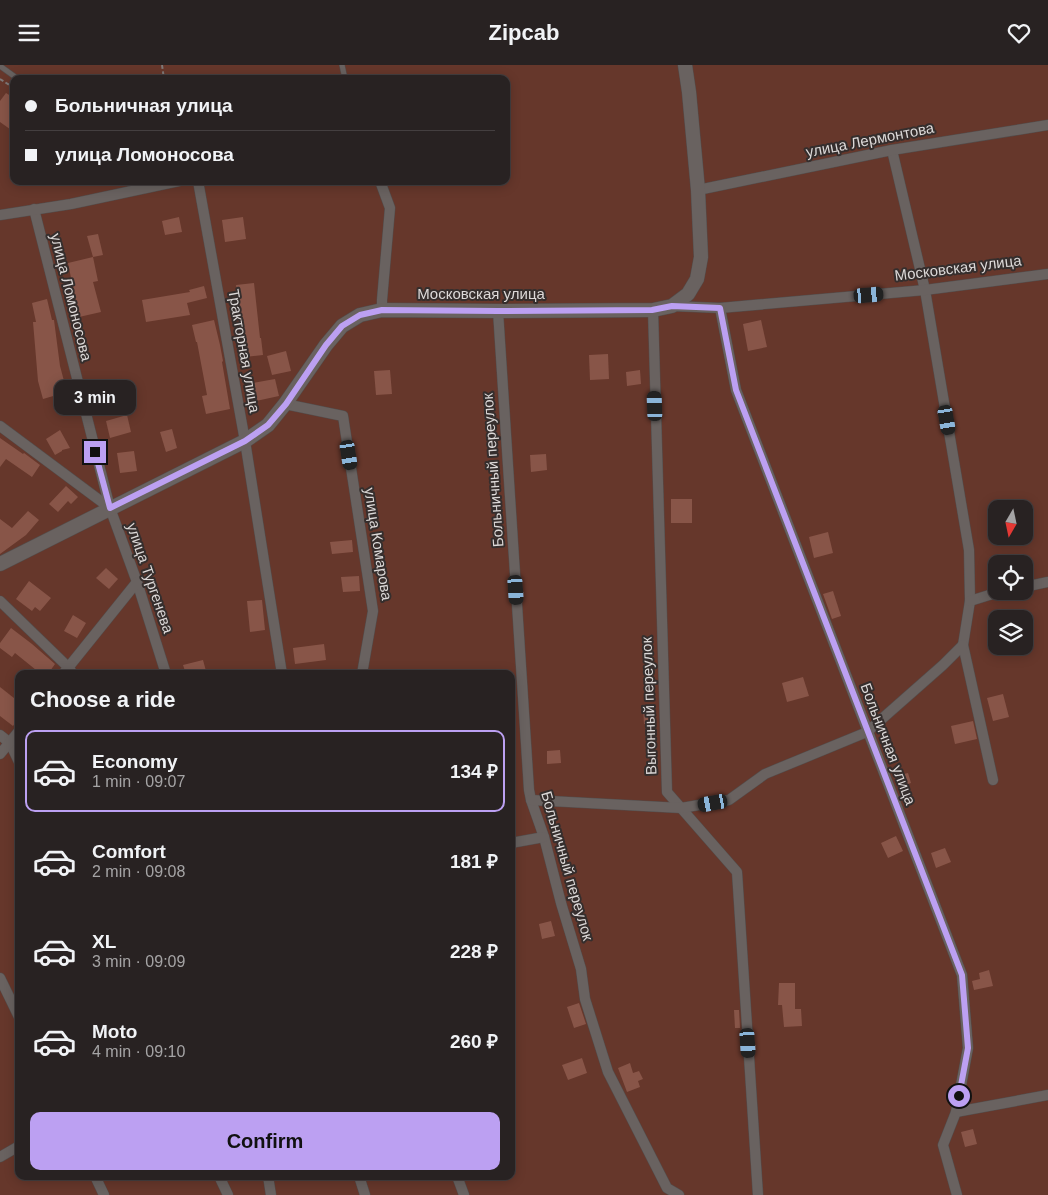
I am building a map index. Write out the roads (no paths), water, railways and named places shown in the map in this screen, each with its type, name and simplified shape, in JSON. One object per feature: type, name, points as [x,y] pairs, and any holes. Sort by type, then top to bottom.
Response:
[{"type":"street","points":[[672,306],[688,294],[697,279],[701,257],[698,190],[685,65]]},
{"type":"street","name":"улица Лермонтова","points":[[698,190],[892,150],[1048,125]]},
{"type":"street","points":[[892,150],[925,290],[969,550],[970,601],[963,645],[993,780]]},
{"type":"street","points":[[0,215],[71,204],[160,185]]},
{"type":"street","name":"Тракторная улица","points":[[199,185],[245,441],[281,670]]},
{"type":"street","points":[[381,185],[390,208],[382,310]]},
{"type":"street","name":"улица Ломоносова","points":[[34,209],[110,508]]},
{"type":"street","name":"Московская улица","points":[[0,564],[245,441],[268,425],[286,404],[326,345],[342,326],[360,315],[382,310],[652,310],[672,306],[720,308],[925,290],[1048,274]]},
{"type":"street","name":"Больничная улица","points":[[720,308],[736,390],[962,975],[968,1048],[956,1112],[943,1145],[957,1195]]},
{"type":"street","name":"Выгонный переулок","points":[[652,310],[667,792],[737,872],[758,1195]]},
{"type":"street","name":"Больничный переулок","points":[[498,311],[528,780],[531,800],[544,837],[581,969],[585,999],[608,1072],[667,1187],[679,1195]]},
{"type":"street","name":"улица Комарова","points":[[286,404],[342,416],[373,611],[363,670]]},
{"type":"street","name":"улица Тургенева","points":[[0,426],[110,508],[137,582],[165,670]]},
{"type":"street","points":[[69,670],[137,582]]},
{"type":"street","points":[[1033,586],[1048,583]]},
{"type":"street","points":[[970,601],[988,595]]},
{"type":"street","points":[[0,601],[67,670]]},
{"type":"street","points":[[531,800],[681,808],[729,800],[765,774],[867,732],[963,645]]},
{"type":"street","points":[[0,735],[10,743],[15,754]]},
{"type":"street","points":[[0,754],[15,736]]},
{"type":"street","points":[[515,842],[544,837]]},
{"type":"street","points":[[0,978],[15,1009]]},
{"type":"street","points":[[956,1112],[1048,1095]]},
{"type":"street","points":[[0,1157],[15,1148]]},
{"type":"street","points":[[97,1180],[104,1195]]},
{"type":"street","points":[[220,1180],[228,1195]]},
{"type":"street","points":[[269,1180],[271,1195]]},
{"type":"street","points":[[360,1180],[365,1195]]},
{"type":"street","points":[[458,1180],[464,1195]]},
{"type":"lane","points":[[0,66],[12,75]]}]
